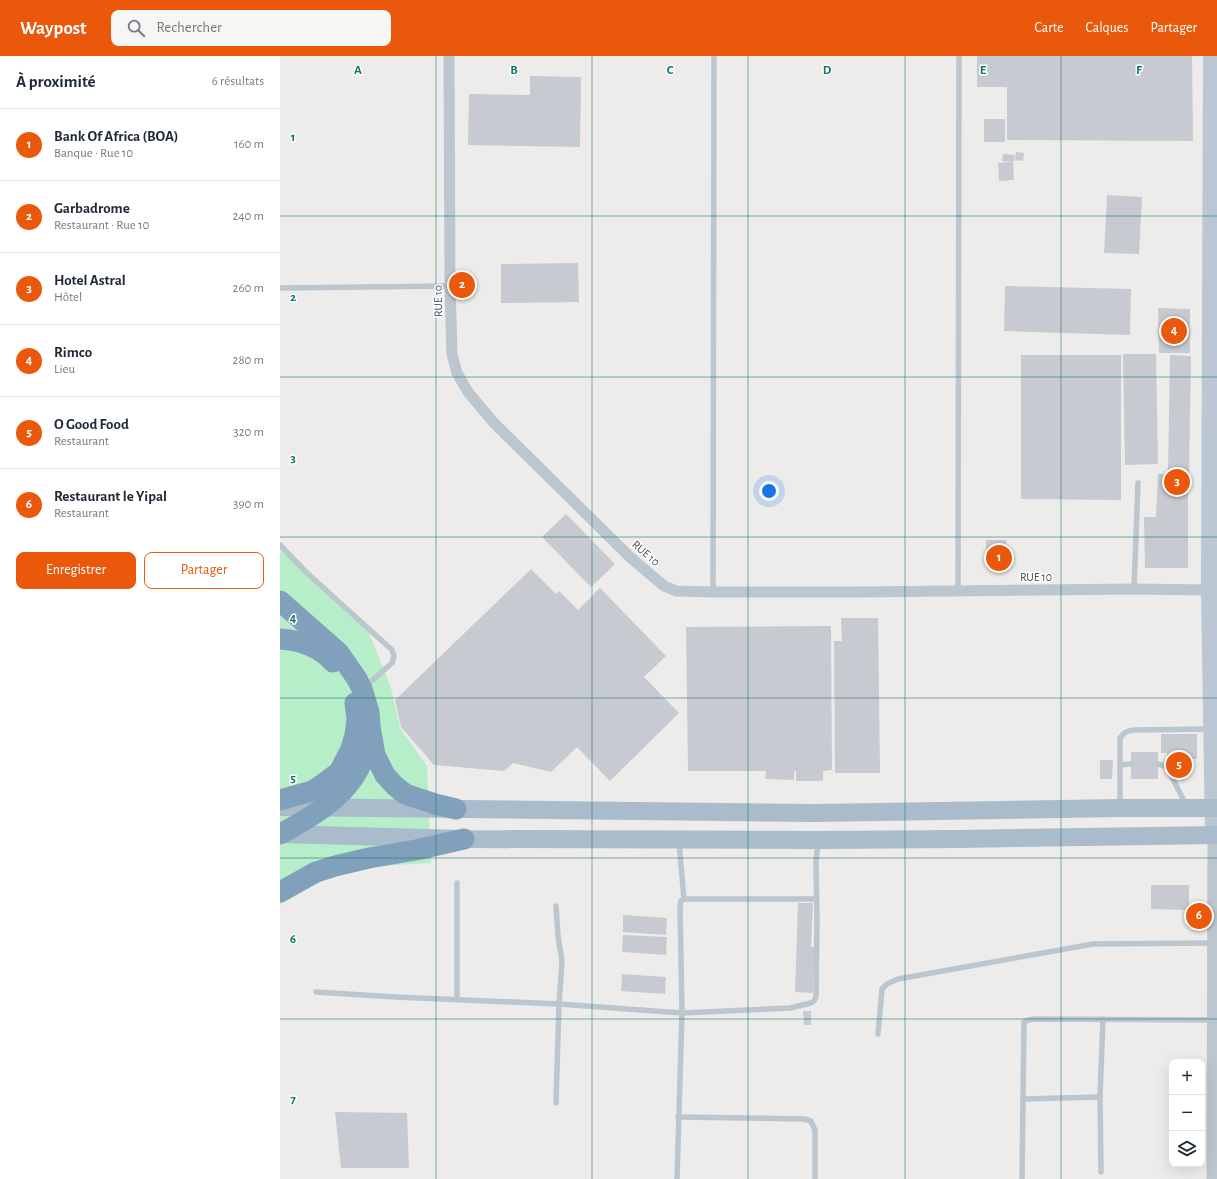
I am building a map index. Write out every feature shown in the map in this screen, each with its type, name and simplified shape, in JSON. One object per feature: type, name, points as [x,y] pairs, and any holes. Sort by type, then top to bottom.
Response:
[{"type":"highway","points":[[280,601],[339,653],[357,679],[369,712],[375,755],[385,775],[394,786],[405,794],[456,809]]},
{"type":"highway","points":[[280,639],[301,642],[329,657],[340,669],[350,684],[357,719],[351,749],[339,772],[312,791],[280,800]]},
{"type":"highway","points":[[280,834],[306,820],[341,793],[351,781],[360,767],[365,754],[370,726]]},
{"type":"highway","points":[[280,892],[316,872],[335,866],[362,859],[416,850],[464,839]]},
{"type":"main road","points":[[280,807],[815,814],[1120,808],[1215,808]]},
{"type":"main road","points":[[280,834],[464,839],[679,840],[967,839],[1215,835]]},
{"type":"street","name":"RUE 10","points":[[449,56],[450,286],[452,354],[457,373],[468,392],[494,424],[621,548],[664,586],[676,591],[713,592],[1134,589],[1213,590]]},
{"type":"street","points":[[1212,56],[1212,729],[1215,808],[1213,943],[1215,965],[1213,1020],[1215,1058],[1215,1120],[1212,1179]]},
{"type":"street","points":[[1188,835],[1198,840],[1210,853],[1214,860]]},
{"type":"lane","points":[[713,592],[714,56]]},
{"type":"lane","points":[[958,590],[959,56]]},
{"type":"lane","points":[[280,288],[450,286]]},
{"type":"lane","points":[[1134,589],[1138,482]]},
{"type":"lane","points":[[280,545],[306,572],[392,650],[394,656],[392,663],[362,690]]},
{"type":"lane","points":[[1120,808],[1120,738],[1123,733],[1129,731],[1212,729]]},
{"type":"lane","points":[[1120,765],[1131,764]]},
{"type":"lane","points":[[1158,764],[1165,766],[1168,769],[1188,808]]},
{"type":"lane","points":[[677,1179],[682,1013],[680,907],[681,901],[684,899],[679,840]]},
{"type":"lane","points":[[316,992],[559,1004],[682,1013],[790,1008],[814,1001],[816,997],[816,862],[818,840]]},
{"type":"lane","points":[[457,999],[458,883]]},
{"type":"lane","points":[[684,899],[816,899]]},
{"type":"lane","points":[[556,906],[558,936],[562,961],[556,1103]]},
{"type":"lane","points":[[878,1034],[882,989],[887,984],[898,979],[1092,944],[1213,943]]},
{"type":"lane","points":[[1022,1179],[1024,1022],[1034,1019],[1213,1020]]},
{"type":"lane","points":[[1101,1172],[1100,1097],[1103,1019]]},
{"type":"lane","points":[[1023,1099],[1100,1097]]},
{"type":"lane","points":[[678,1118],[804,1119],[811,1121],[815,1130],[815,1179]]},
{"type":"green space","points":[[280,550],[368,630],[391,688],[400,728],[427,766],[431,863],[378,866],[345,873],[310,886],[280,905]]},
{"type":"building","points":[[977,56],[1192,56],[1193,141],[1007,140],[1007,87],[977,87]]},
{"type":"building","points":[[530,76],[581,77],[580,147],[468,145],[469,94],[530,95]]},
{"type":"building","points":[[984,119],[1005,119],[1005,142],[984,142]]},
{"type":"building","points":[[1016,152],[1024,153],[1023,161],[1015,160]]},
{"type":"building","points":[[1003,154],[1015,155],[1014,162],[1002,161]]},
{"type":"building","points":[[1013,162],[1014,180],[999,181],[998,163]]},
{"type":"building","points":[[1107,195],[1142,197],[1139,254],[1104,253]]},
{"type":"building","points":[[578,263],[579,302],[501,303],[501,264]]},
{"type":"building","points":[[1005,286],[1131,289],[1130,335],[1004,331]]},
{"type":"building","points":[[1158,308],[1190,309],[1190,353],[1159,353]]},
{"type":"building","points":[[1123,354],[1156,354],[1158,464],[1125,465]]},
{"type":"building","points":[[1021,355],[1121,355],[1121,500],[1021,499]]},
{"type":"building","points":[[1170,355],[1191,356],[1188,475],[1188,568],[1145,568],[1144,517],[1156,517],[1158,474],[1168,474]]},
{"type":"building","points":[[566,514],[615,564],[591,587],[542,537]]},
{"type":"building","points":[[986,540],[1006,540],[1007,553],[1012,552],[1012,567],[992,567],[986,563]]},
{"type":"building","points":[[531,569],[556,594],[559,591],[578,610],[600,588],[666,656],[644,677],[679,713],[610,781],[577,747],[551,772],[513,763],[504,771],[434,765],[401,727],[395,700]]},
{"type":"building","points":[[841,618],[878,618],[880,773],[835,773],[834,641],[842,641]]},
{"type":"building","points":[[831,626],[832,770],[823,771],[823,781],[796,781],[796,771],[794,771],[794,780],[765,779],[766,771],[688,771],[686,627]]},
{"type":"building","points":[[1161,734],[1197,734],[1197,759],[1168,760],[1167,753],[1161,753]]},
{"type":"building","points":[[1131,752],[1158,752],[1158,779],[1131,779]]},
{"type":"building","points":[[1100,760],[1113,760],[1112,779],[1100,779]]},
{"type":"building","points":[[1151,885],[1189,885],[1189,910],[1151,909]]},
{"type":"building","points":[[798,903],[813,903],[811,947],[815,947],[813,993],[795,992]]},
{"type":"building","points":[[623,915],[667,918],[666,935],[623,932]]},
{"type":"building","points":[[623,935],[667,937],[666,955],[622,952]]},
{"type":"building","points":[[622,974],[666,977],[665,994],[621,991]]},
{"type":"building","points":[[803,1011],[811,1011],[811,1025],[804,1025]]},
{"type":"building","points":[[335,1112],[407,1113],[409,1168],[341,1168]]},
{"type":"place","name":"Garbadrome","points":[[462,285]]},
{"type":"place","name":"Rimco","points":[[1174,331]]},
{"type":"place","name":"Hotel Astral","points":[[1177,482]]},
{"type":"place","name":"Bank Of Africa (BOA)","points":[[999,558]]},
{"type":"place","name":"O Good Food","points":[[1179,765]]},
{"type":"place","name":"Restaurant le Yipal","points":[[1199,916]]}]
